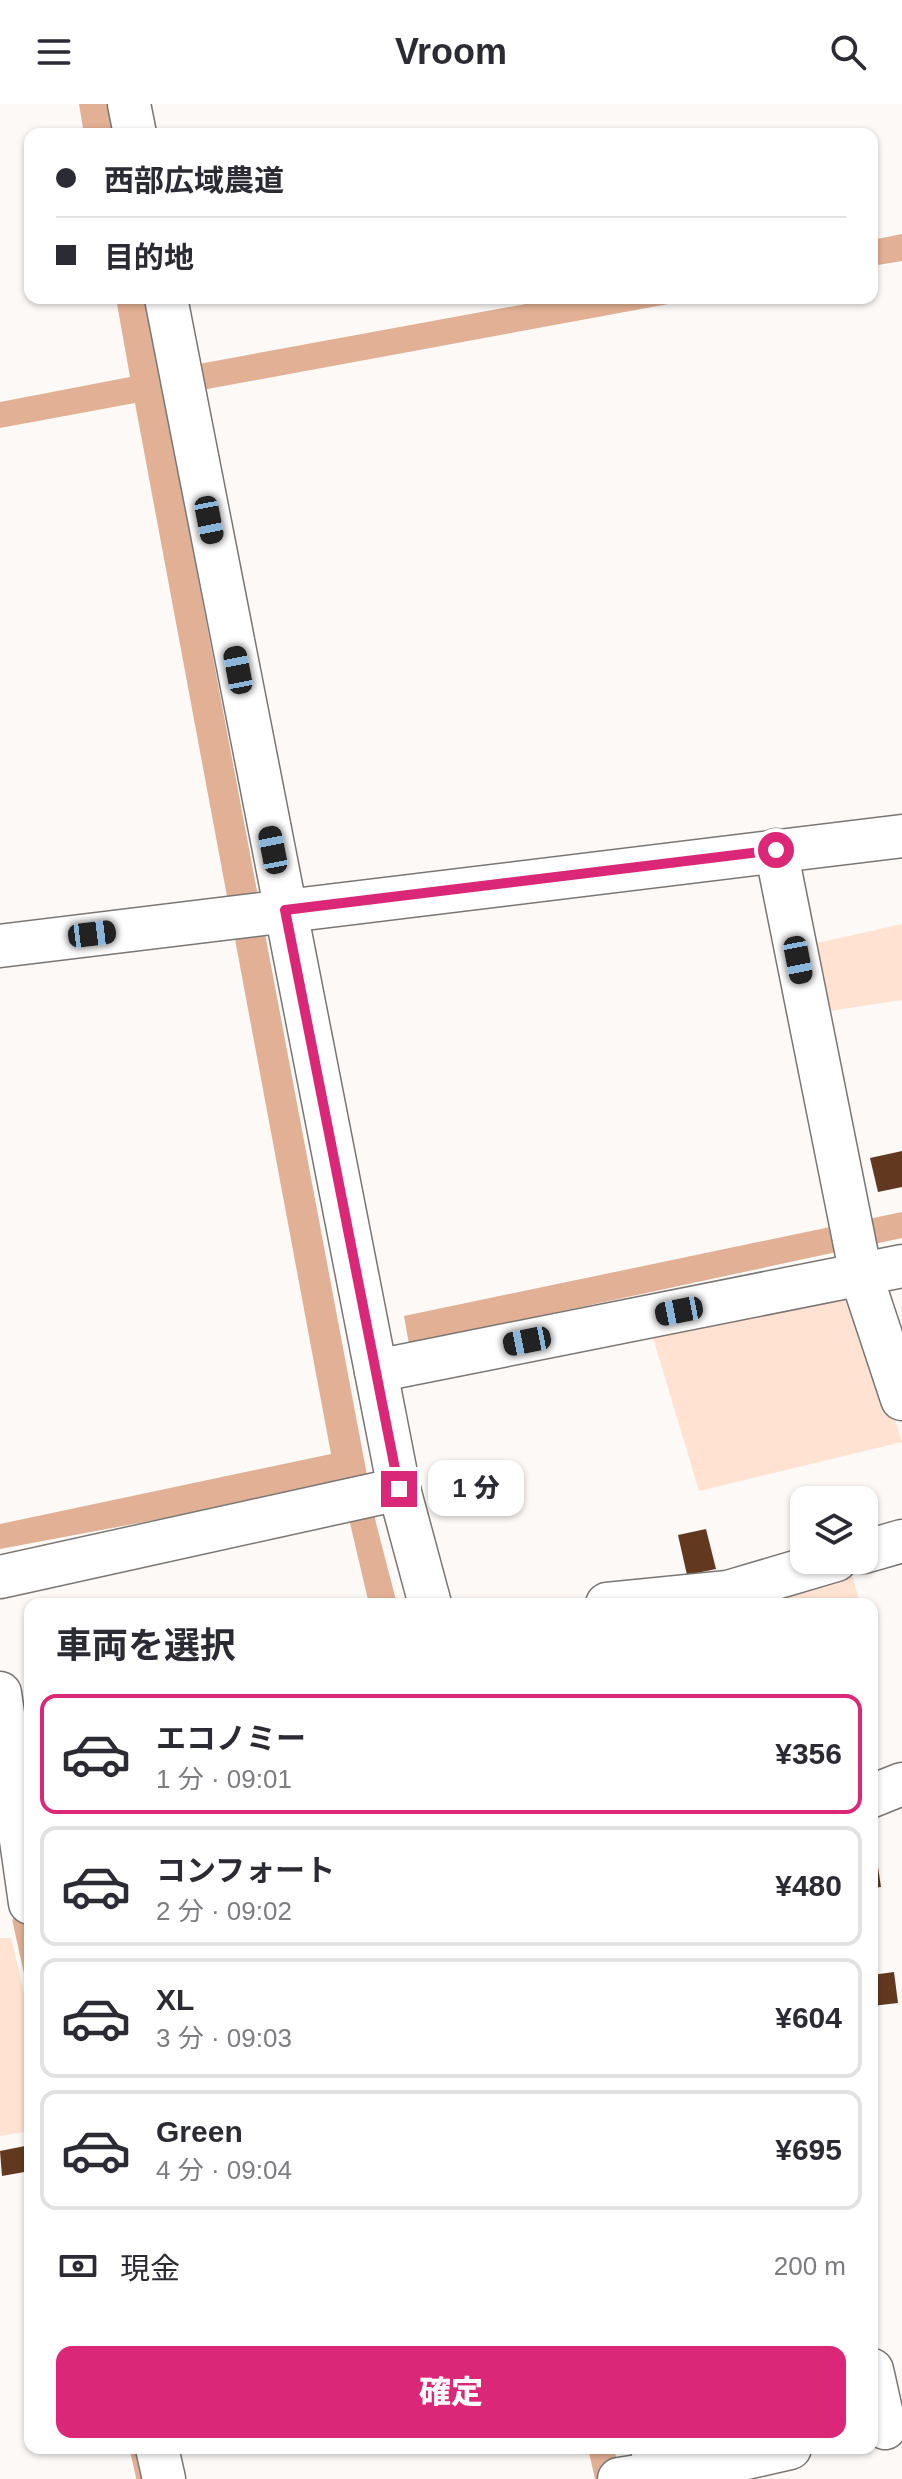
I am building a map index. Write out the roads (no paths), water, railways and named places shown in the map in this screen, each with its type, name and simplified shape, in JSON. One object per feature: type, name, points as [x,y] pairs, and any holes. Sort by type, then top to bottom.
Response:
[{"type":"street","points":[[129,104],[134,128]]},
{"type":"street","points":[[167,304],[376,1371],[391,1491],[428,1598]]},
{"type":"street","points":[[0,946],[902,836]]},
{"type":"street","points":[[776,850],[859,1268],[902,1399]]},
{"type":"street","points":[[376,1371],[859,1268],[902,1266]]},
{"type":"street","points":[[0,1577],[391,1491]]},
{"type":"street","points":[[878,1548],[902,1541]]},
{"type":"street","points":[[675,1598],[728,1592],[790,1574]]},
{"type":"street","points":[[0,1693],[24,1861]]},
{"type":"street","points":[[878,1794],[902,1784]]},
{"type":"street","points":[[0,1912],[24,1910]]},
{"type":"street","points":[[878,2394],[886,2427]]},
{"type":"street","points":[[158,2454],[164,2479]]},
{"type":"street","points":[[645,2471],[711,2466],[764,2454]]},
{"type":"waterway","points":[[18,1921],[24,1948]]},
{"type":"waterway","points":[[136,2454],[142,2479]]}]
